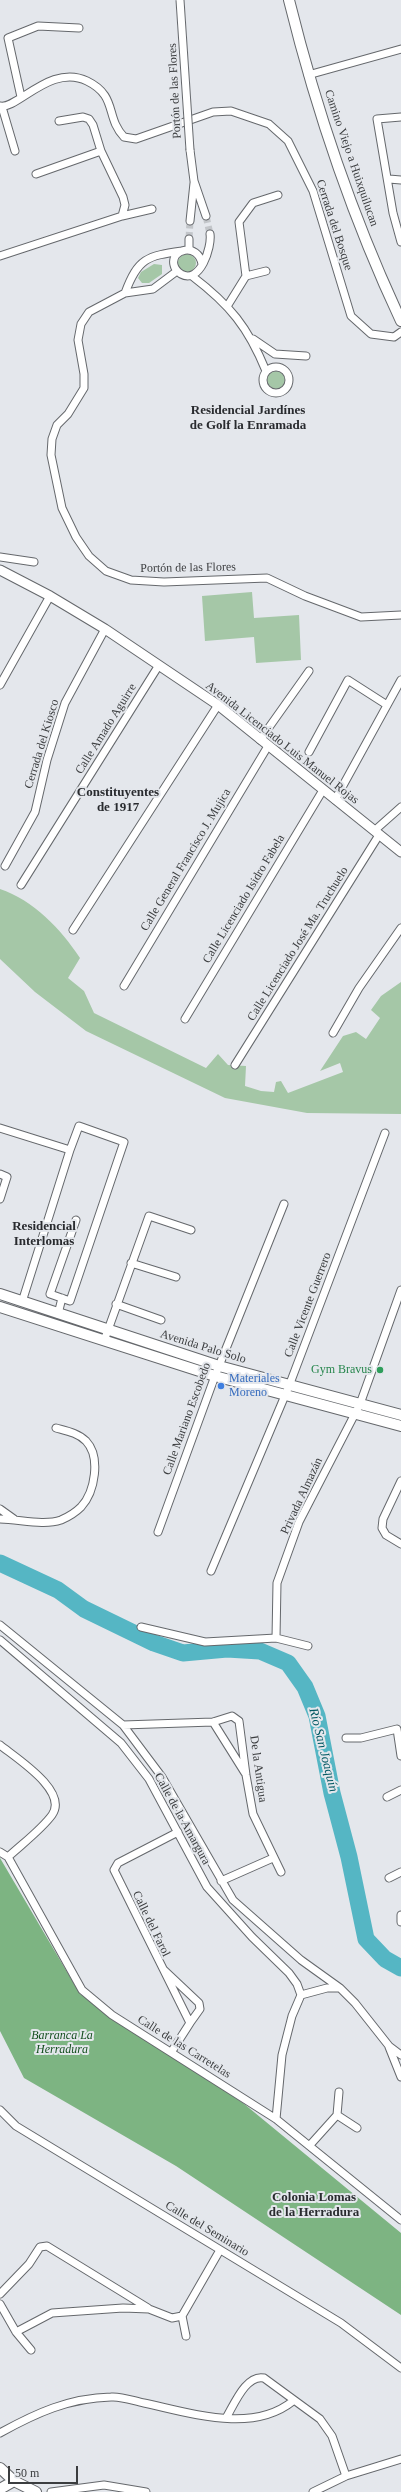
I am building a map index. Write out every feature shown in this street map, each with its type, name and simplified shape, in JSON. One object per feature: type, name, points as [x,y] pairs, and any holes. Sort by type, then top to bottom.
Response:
[{"type":"main road","name":"Camino Viejo a Huixquilucan","points":[[289,0],[308,75],[376,267],[401,321]]},
{"type":"main road","name":"Avenida Palo Solo","points":[[0,1294],[107,1331],[285,1396],[401,1426]]},
{"type":"main road","name":"Avenida Palo Solo","points":[[0,1307],[104,1341],[217,1371],[290,1386],[401,1415]]},
{"type":"main road","points":[[0,2468],[14,2481],[36,2492]]},
{"type":"main road","points":[[0,2489],[14,2481]]},
{"type":"street","name":"Portón de las Flores","points":[[180,0],[190,150],[194,181],[206,216]]},
{"type":"street","points":[[21,97],[8,38],[38,26],[79,28]]},
{"type":"street","points":[[308,75],[401,49]]},
{"type":"street","name":"Cerrada del Bosque","points":[[1,106],[12,105],[36,87],[55,80],[86,80],[104,92],[119,132],[124,137],[136,139],[213,112],[231,111],[269,124],[288,141],[313,191],[351,316],[371,334],[394,337],[401,332]]},
{"type":"street","points":[[1,106],[15,151]]},
{"type":"street","points":[[59,121],[83,117],[89,119],[93,125],[101,151],[123,197],[125,205],[122,216]]},
{"type":"street","points":[[401,117],[377,119],[393,213],[401,242]]},
{"type":"street","points":[[36,174],[101,151]]},
{"type":"street","points":[[388,179],[401,180]]},
{"type":"street","name":"Portón de las Flores","points":[[190,221],[194,181]]},
{"type":"street","points":[[228,305],[246,276],[239,222],[253,203],[278,195]]},
{"type":"street","points":[[0,256],[122,216],[152,209]]},
{"type":"street","points":[[189,239],[185,250],[174,260],[177,272],[184,276],[192,276],[199,271],[209,251],[210,234]]},
{"type":"street","points":[[125,292],[136,267],[156,254],[185,250],[196,252],[200,257],[202,264]]},
{"type":"street","points":[[246,276],[266,271]]},
{"type":"street","name":"Portón de las Flores","points":[[177,272],[153,289],[125,292],[89,312],[81,324],[78,340],[84,374],[84,388],[68,414],[57,426],[52,439],[51,455],[62,508],[76,537],[89,556],[106,571],[131,580],[164,582],[267,578],[305,596],[361,617],[401,615]]},
{"type":"street","points":[[192,276],[228,305],[252,339],[266,371]]},
{"type":"street","points":[[252,339],[275,354],[306,356]]},
{"type":"street","points":[[0,557],[34,562]]},
{"type":"street","name":"Avenida Licenciado Luis Manuel Rojas","points":[[1,574],[50,596],[159,665],[218,705],[401,852]]},
{"type":"street","points":[[0,685],[50,596]]},
{"type":"street","name":"Cerrada del Kiosco","points":[[5,866],[35,812],[47,760],[65,703],[105,630]]},
{"type":"street","name":"Calle Amado Aguirre","points":[[21,885],[159,665]]},
{"type":"street","points":[[260,740],[309,671]]},
{"type":"street","points":[[309,752],[348,680],[387,706]]},
{"type":"street","points":[[335,800],[401,680]]},
{"type":"street","points":[[73,930],[218,705]]},
{"type":"street","name":"Calle General Francisco J. Mujica","points":[[124,986],[268,746]]},
{"type":"street","name":"Calle Licenciado Isidro Fabela","points":[[185,1019],[323,790]]},
{"type":"street","name":"Calle Licenciado José Ma. Truchuelo","points":[[235,1065],[376,833],[401,807]]},
{"type":"street","points":[[333,1033],[359,988],[401,928]]},
{"type":"street","points":[[22,1302],[79,1126],[124,1142],[70,1301],[50,1294],[76,1220]]},
{"type":"street","points":[[0,1128],[70,1150]]},
{"type":"street","name":"Calle Vicente Guerrero","points":[[211,1572],[290,1386],[385,1133]]},
{"type":"street","points":[[0,1174],[7,1177],[0,1199]]},
{"type":"street","name":"Calle Mariano Escobedo","points":[[158,1532],[217,1371],[284,1204]]},
{"type":"street","points":[[104,1341],[131,1262],[149,1216],[191,1230]]},
{"type":"street","points":[[131,1262],[176,1278]]},
{"type":"street","name":"Privada Almazán","points":[[276,1638],[278,1583],[299,1522],[360,1404],[401,1290]]},
{"type":"street","points":[[58,1314],[62,1298]]},
{"type":"street","points":[[116,1304],[161,1320]]},
{"type":"street","points":[[0,1518],[52,1522],[61,1520],[82,1506],[88,1494],[95,1468],[94,1456],[87,1442],[78,1435],[56,1428]]},
{"type":"street","points":[[401,1481],[383,1519],[382,1528],[386,1535],[401,1544]]},
{"type":"street","points":[[0,1508],[14,1519]]},
{"type":"street","name":"Calle de la Amargura","points":[[0,1625],[123,1725],[162,1777],[233,1900],[256,1922],[340,1988],[355,2003],[389,2046],[401,2055]]},
{"type":"street","points":[[141,1627],[205,1642],[276,1638],[308,1646]]},
{"type":"street","name":"Calle de la Amargura","points":[[0,1640],[121,1743],[149,1779],[207,1887],[252,1938],[289,1973],[297,1984],[301,1995]]},
{"type":"street","name":"De la Antigua","points":[[214,1722],[232,1716],[239,1721],[242,1728],[246,1775],[253,1814],[281,1872]]},
{"type":"street","points":[[123,1725],[214,1722],[246,1775]]},
{"type":"street","points":[[346,1738],[361,1738],[397,1729],[401,1756]]},
{"type":"street","points":[[0,1745],[47,1784],[54,1794],[56,1804],[52,1814],[8,1857]]},
{"type":"street","points":[[387,1797],[401,1790]]},
{"type":"street","name":"Calle del Farol","points":[[178,1832],[118,1863],[114,1870],[160,1967],[190,2023]]},
{"type":"street","name":"Calle de las Carretelas","points":[[0,1852],[8,1857],[82,1990],[112,2015],[172,2051],[276,2119],[401,2220]]},
{"type":"street","points":[[221,1881],[274,1858]]},
{"type":"street","points":[[389,1878],[401,1872]]},
{"type":"street","points":[[401,1915],[401,1922]]},
{"type":"street","points":[[160,1967],[199,2003],[200,2009],[172,2051]]},
{"type":"street","points":[[276,2119],[282,2055],[292,2016],[301,1995],[327,1988],[340,1988]]},
{"type":"street","points":[[389,2046],[401,2076]]},
{"type":"street","points":[[310,2145],[337,2115],[338,2092]]},
{"type":"street","name":"Calle del Seminario","points":[[0,2110],[16,2126],[341,2323],[401,2368]]},
{"type":"street","points":[[337,2115],[357,2128]]},
{"type":"street","points":[[0,2294],[29,2264],[40,2247],[48,2246],[149,2309],[172,2318],[182,2316]]},
{"type":"street","points":[[186,2336],[182,2316],[220,2250]]},
{"type":"street","points":[[0,2304],[16,2332],[31,2350]]},
{"type":"street","points":[[16,2332],[52,2313],[123,2308],[149,2309]]},
{"type":"street","points":[[226,2418],[248,2383],[259,2376],[264,2378],[293,2401],[320,2419],[332,2436],[346,2476]]},
{"type":"street","points":[[0,2433],[29,2417],[72,2400],[113,2396],[226,2418],[246,2420],[281,2411],[293,2401]]},
{"type":"street","points":[[313,2492],[346,2476],[401,2459]]},
{"type":"street","points":[[51,2492],[104,2486],[146,2492]]},
{"type":"green space","points":[[187,254],[191,255],[195,259],[195,267],[191,271],[187,272],[183,271],[179,267],[178,263],[179,259],[183,255]]},
{"type":"green space","points":[[154,264],[162,265],[162,274],[149,283],[142,283],[138,278],[141,272]]},
{"type":"green space","points":[[276,371],[280,372],[284,376],[284,384],[280,388],[276,389],[272,388],[268,384],[267,380],[268,376],[272,372]]},
{"type":"green space","points":[[252,592],[254,618],[299,615],[301,660],[256,663],[254,637],[205,641],[202,596]]},
{"type":"green space","points":[[0,889],[24,900],[35,908],[55,926],[72,947],[80,958],[68,978],[84,991],[94,1013],[206,1068],[218,1054],[228,1065],[246,1066],[245,1086],[261,1091],[274,1092],[276,1082],[281,1081],[288,1093],[343,1072],[340,1063],[320,1071],[343,1036],[356,1032],[366,1039],[380,1018],[371,1010],[381,996],[401,982],[401,1114],[307,1113],[225,1098],[86,1031],[35,992],[0,959]]},
{"type":"green space","name":"Barranca La Herradura","points":[[0,1858],[80,1994],[243,2103],[401,2233],[401,2315],[176,2166],[24,2078],[0,2031]]},
{"type":"waterway","name":"Río San Joaquín","points":[[0,1563],[58,1590],[84,1609],[154,1643],[183,1653],[227,1649],[260,1651],[288,1663],[305,1687],[317,1716],[332,1793],[349,1857],[366,1939],[385,1959],[401,1968]]},
{"type":"tunnel","points":[[206,216],[210,234]]},
{"type":"tunnel","points":[[189,239],[190,221]]},
{"type":"place","name":"Gym Bravus","points":[[380,1370]]},
{"type":"place","name":"Materiales Moreno","points":[[221,1386]]},
{"type":"district","name":"Residencial Jardínes de Golf la Enramada","points":[[248,418]]},
{"type":"district","name":"Constituyentes de 1917","points":[[118,800]]},
{"type":"district","name":"Residencial Interlomas","points":[[44,1234]]},
{"type":"district","name":"Colonia Lomas de la Herradura","points":[[314,2206]]}]
